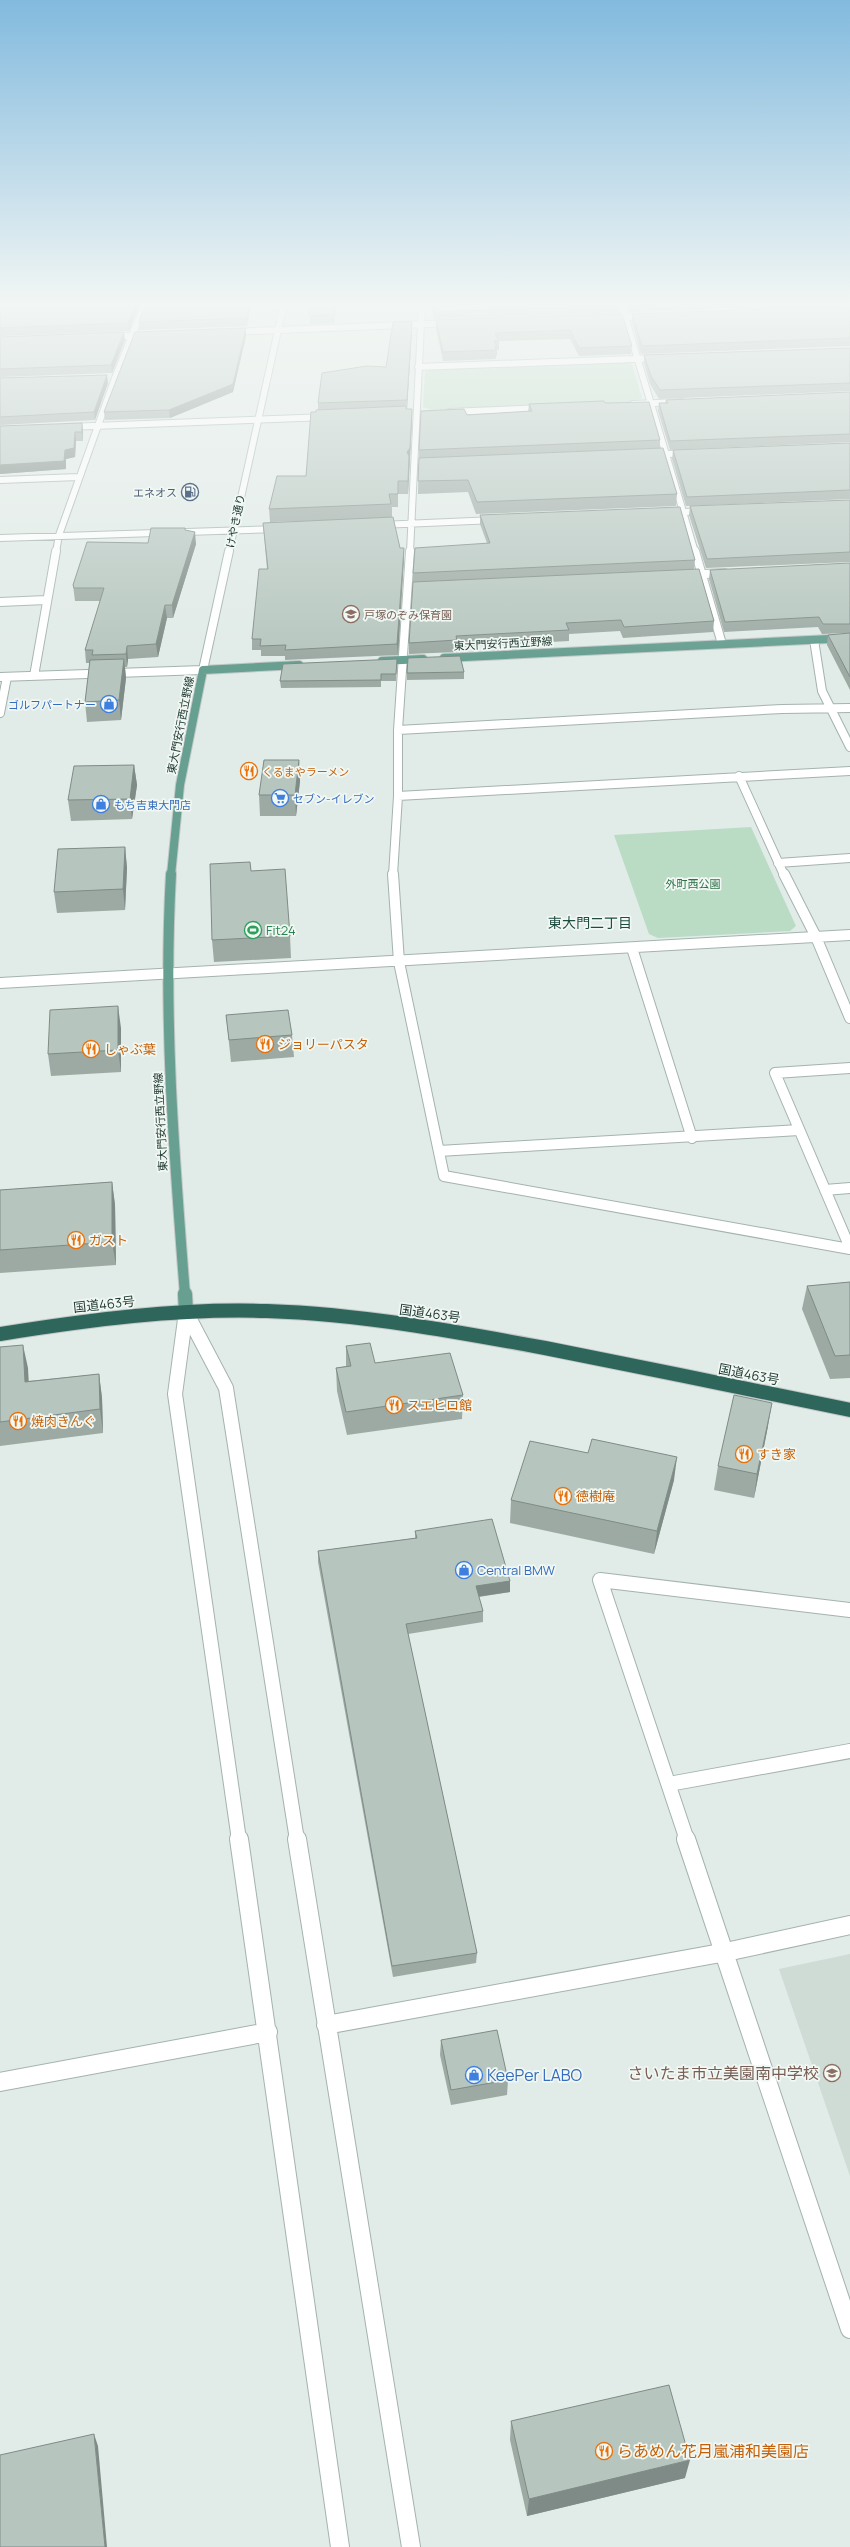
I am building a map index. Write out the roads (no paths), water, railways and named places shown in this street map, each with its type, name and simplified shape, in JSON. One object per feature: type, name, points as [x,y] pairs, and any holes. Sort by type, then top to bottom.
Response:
[{"type":"highway","name":"国道463号","points":[[0,1334],[72,1322],[186,1312],[265,1311],[352,1317],[476,1334],[850,1410]]},
{"type":"main road","name":"東大門安行西立野線","points":[[371,662],[850,638]]},
{"type":"main road","name":"東大門安行西立野線","points":[[186,1312],[171,1119],[167,975],[172,854],[184,766],[203,670],[309,665]]},
{"type":"street","points":[[34,676],[46,600],[59,535],[78,477],[99,422]]},
{"type":"street","points":[[60,427],[208,422]]},
{"type":"street","name":"けやき通り","points":[[203,670],[258,422]]},
{"type":"street","points":[[415,422],[416,465],[410,524],[412,588],[402,660],[398,730],[398,796],[392,884],[399,962],[444,1176],[850,1248]]},
{"type":"street","points":[[655,422],[703,574],[722,644]]},
{"type":"street","points":[[642,455],[696,453]]},
{"type":"street","points":[[0,480],[78,477]]},
{"type":"street","points":[[660,513],[715,510]]},
{"type":"street","points":[[371,525],[503,520]]},
{"type":"street","points":[[0,538],[285,529]]},
{"type":"street","points":[[679,575],[734,572]]},
{"type":"street","points":[[0,602],[46,600]]},
{"type":"street","points":[[814,640],[822,691],[832,708],[850,747]]},
{"type":"street","points":[[0,713],[4,677],[203,670]]},
{"type":"street","points":[[398,730],[850,708]]},
{"type":"street","points":[[398,796],[850,771]]},
{"type":"street","points":[[739,776],[778,862],[816,937],[850,1018]]},
{"type":"street","points":[[778,862],[850,858]]},
{"type":"street","points":[[0,983],[399,962],[850,935]]},
{"type":"street","points":[[632,948],[692,1138]]},
{"type":"street","points":[[850,1068],[775,1073],[850,1248]]},
{"type":"street","points":[[439,1152],[692,1138],[799,1130]]},
{"type":"street","points":[[825,1190],[850,1188]]},
{"type":"street","points":[[186,1312],[226,1388],[326,2025],[411,2547]]},
{"type":"street","points":[[186,1312],[175,1394],[268,2032],[340,2547]]},
{"type":"street","points":[[850,1610],[600,1580],[726,1952],[850,2330]]},
{"type":"street","points":[[669,1784],[850,1751]]},
{"type":"street","points":[[326,2025],[726,1952],[850,1925]]},
{"type":"street","points":[[0,2082],[268,2032]]},
{"type":"place","name":"エネオス","points":[[190,492]]},
{"type":"place","name":"戸塚のぞみ保育園","points":[[351,614]]},
{"type":"place","name":"ゴルフパートナー","points":[[109,704]]},
{"type":"place","name":"くるまやラーメン","points":[[249,771]]},
{"type":"place","name":"セブン-イレブン","points":[[280,798]]},
{"type":"place","name":"もち吉東大門店","points":[[101,804]]},
{"type":"place","name":"Fit24","points":[[253,930]]},
{"type":"place","name":"ジョリーパスタ","points":[[265,1044]]},
{"type":"place","name":"しゃぶ葉","points":[[91,1049]]},
{"type":"place","name":"ガスト","points":[[76,1240]]},
{"type":"place","name":"スエヒロ館","points":[[394,1405]]},
{"type":"place","name":"焼肉きんぐ","points":[[18,1421]]},
{"type":"place","name":"すき家","points":[[744,1454]]},
{"type":"place","name":"徳樹庵","points":[[563,1496]]},
{"type":"place","name":"Central BMW","points":[[464,1570]]},
{"type":"place","name":"さいたま市立美園南中学校","points":[[832,2073]]},
{"type":"place","name":"KeePer LABO","points":[[474,2075]]},
{"type":"place","name":"らあめん花月嵐浦和美園店","points":[[604,2451]]},
{"type":"district","name":"東大門二丁目","points":[[590,922]]},
{"type":"park label","name":"外町西公園","points":[[693,883]]}]
